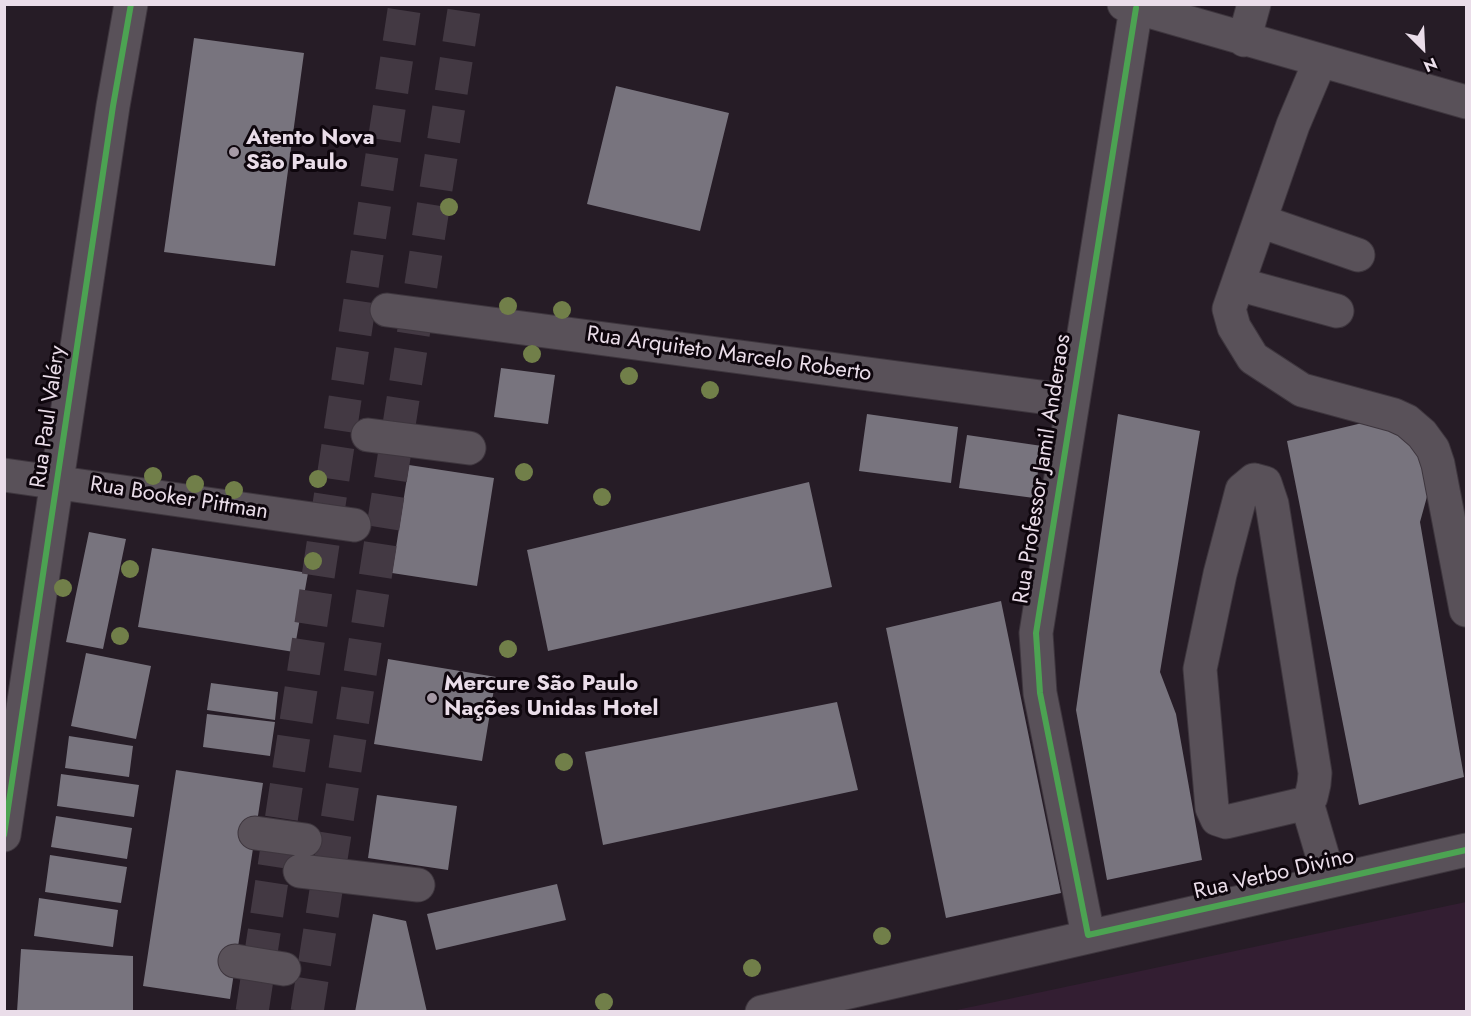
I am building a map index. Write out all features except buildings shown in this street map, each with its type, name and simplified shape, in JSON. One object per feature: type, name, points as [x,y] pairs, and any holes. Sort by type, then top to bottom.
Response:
[{"type":"street","name":"Rua Paul Valéry","points":[[4,835],[131,4]]},
{"type":"street","points":[[1244,40],[1254,4]]},
{"type":"street","points":[[1130,6],[1467,102]]},
{"type":"street","name":"Rua Professor Jamil Anderaos","points":[[1089,935],[1040,693],[1036,633],[1130,6]]},
{"type":"street","points":[[1320,61],[1293,125],[1229,309],[1234,327],[1253,358],[1302,390],[1394,414],[1407,421],[1433,449],[1467,610]]},
{"type":"street","points":[[1260,221],[1358,255]]},
{"type":"street","points":[[1238,284],[1337,311]]},
{"type":"street","name":"Rua Arquiteto Marcelo Roberto","points":[[387,310],[1071,401]]},
{"type":"street","points":[[368,435],[469,448]]},
{"type":"street","name":"Rua Booker Pittman","points":[[4,475],[354,525]]},
{"type":"street","points":[[1254,480],[1265,483],[1274,516],[1315,773],[1313,792],[1294,807],[1226,822],[1214,814],[1200,688],[1203,652],[1242,490],[1254,480]]},
{"type":"street","points":[[1294,807],[1319,883]]},
{"type":"street","points":[[255,833],[302,855],[418,885]]},
{"type":"street","name":"Rua Verbo Divino","points":[[762,1011],[1467,850]]},
{"type":"street","points":[[235,962],[284,969]]},
{"type":"shaded area","points":[[1466,902],[1466,1011],[952,1011]]},
{"type":"tunnel","points":[[252,1012],[405,4]]},
{"type":"tunnel","points":[[307,1012],[465,4]]},
{"type":"cycle path","points":[[4,835],[113,106],[131,4]]},
{"type":"cycle path","points":[[1136,8],[1036,633],[1040,693],[1088,935],[1466,850]]},
{"type":"place","name":"Atento Nova São Paulo","points":[[234,152]]},
{"type":"place","name":"Mercure São Paulo Nações Unidas Hotel","points":[[432,698]]}]
